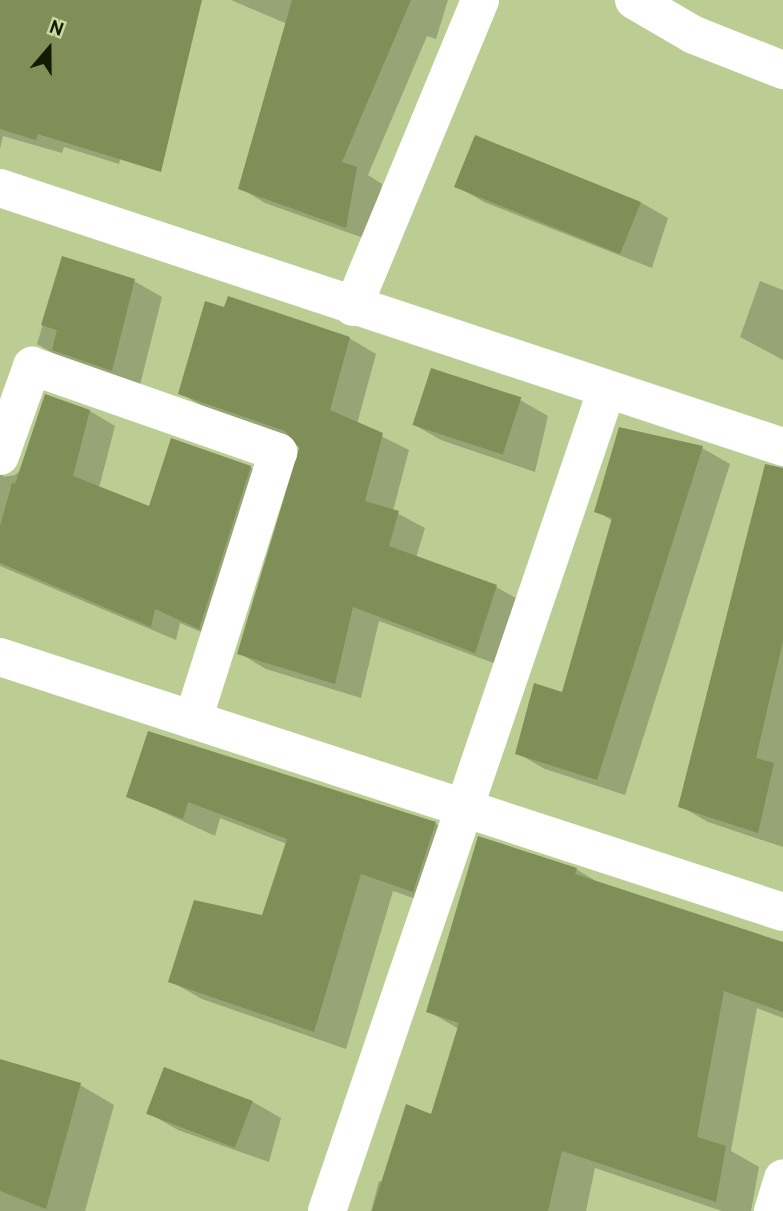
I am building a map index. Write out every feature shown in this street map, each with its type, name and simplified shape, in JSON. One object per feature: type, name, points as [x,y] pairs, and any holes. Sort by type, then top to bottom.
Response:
[{"type":"street","points":[[353,307],[480,0]]},
{"type":"street","points":[[634,0],[694,35],[783,70]]},
{"type":"street","points":[[0,188],[606,392],[783,447]]},
{"type":"street","points":[[0,456],[33,366],[278,452],[193,720]]},
{"type":"street","points":[[327,1211],[461,807],[606,392]]},
{"type":"street","points":[[0,657],[783,912]]},
{"type":"street","points":[[773,1211],[783,1178]]},
{"type":"building","points":[[0,0],[202,0],[161,172],[38,134],[36,140],[0,129]]},
{"type":"building","points":[[292,0],[411,0],[342,162],[357,167],[346,228],[238,189]]},
{"type":"building","points":[[475,135],[641,202],[620,254],[454,187]]},
{"type":"building","points":[[62,256],[135,279],[112,371],[52,350],[57,330],[41,325]]},
{"type":"building","points":[[228,296],[350,337],[330,410],[383,433],[365,501],[399,511],[389,546],[497,585],[475,653],[353,607],[335,684],[237,654],[299,448],[285,431],[178,394],[205,301],[224,307]]},
{"type":"building","points":[[431,368],[521,397],[503,454],[412,425]]},
{"type":"building","points":[[45,394],[90,410],[73,476],[149,506],[171,438],[251,466],[199,629],[155,609],[151,627],[0,563],[0,526],[12,483],[15,484]]},
{"type":"building","points":[[619,427],[703,446],[597,780],[515,754],[534,683],[562,692],[612,518],[594,512]]},
{"type":"building","points":[[765,464],[783,468],[783,641],[756,758],[774,763],[758,833],[678,807]]},
{"type":"building","points":[[148,731],[436,822],[413,892],[361,874],[314,1032],[168,982],[194,900],[262,915],[287,839],[188,802],[183,819],[126,797]]},
{"type":"building","points":[[478,836],[577,868],[575,874],[783,942],[783,1012],[724,991],[697,1137],[726,1146],[716,1202],[562,1151],[548,1211],[372,1211],[406,1104],[431,1114],[459,1023],[426,1012]]},
{"type":"building","points":[[0,1059],[81,1083],[46,1209],[0,1191]]},
{"type":"building","points":[[164,1067],[253,1101],[235,1148],[146,1114]]}]
